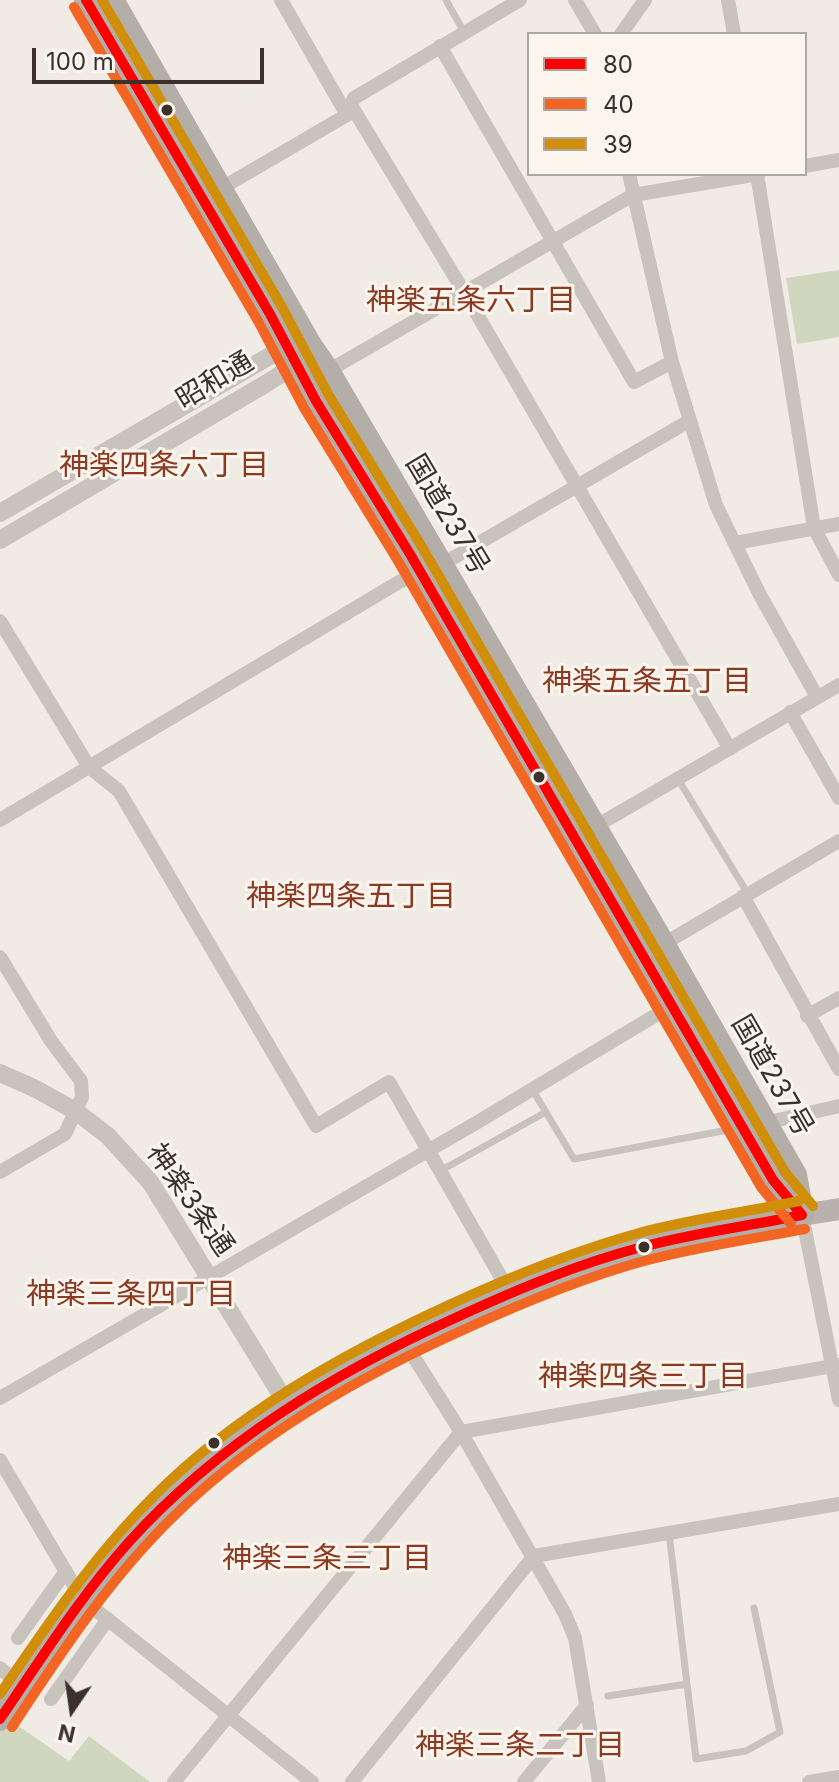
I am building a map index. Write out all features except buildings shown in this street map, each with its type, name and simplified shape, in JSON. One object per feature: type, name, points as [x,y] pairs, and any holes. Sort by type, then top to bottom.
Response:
[{"type":"highway","name":"国道237号","points":[[86,0],[300,360],[431,570],[754,1125],[773,1180],[802,1215]]},
{"type":"highway","name":"国道237号","points":[[112,0],[220,189],[300,360],[328,371],[431,570]]},
{"type":"highway","points":[[10,1704],[82,1599],[129,1541],[182,1489],[288,1406],[403,1340],[553,1275],[644,1246],[802,1215]]},
{"type":"main road","points":[[802,1215],[839,1209]]},
{"type":"street","points":[[281,0],[464,292],[730,749]]},
{"type":"street","points":[[220,189],[349,110],[354,98],[520,0]]},
{"type":"street","points":[[575,0],[594,32]]},
{"type":"street","points":[[622,32],[645,0]]},
{"type":"street","points":[[728,0],[734,32]]},
{"type":"street","points":[[440,46],[634,382],[672,362]]},
{"type":"street","points":[[807,166],[839,160]]},
{"type":"street","points":[[629,176],[672,362],[716,505],[759,593],[817,697]]},
{"type":"street","points":[[328,371],[633,195],[746,176]]},
{"type":"street","points":[[758,176],[814,528],[839,575]]},
{"type":"street","name":"昭和通","points":[[0,513],[300,360]]},
{"type":"street","name":"昭和通","points":[[0,540],[300,360]]},
{"type":"street","points":[[0,820],[399,582],[431,570],[689,421]]},
{"type":"street","points":[[735,543],[839,524]]},
{"type":"street","points":[[0,621],[89,767],[119,791],[316,1126],[389,1082],[510,1293]]},
{"type":"street","points":[[583,833],[839,685]]},
{"type":"street","points":[[790,712],[839,798]]},
{"type":"street","points":[[653,951],[839,841]]},
{"type":"street","points":[[746,895],[807,1016],[839,1069]]},
{"type":"street","points":[[0,957],[51,1041],[81,1081],[82,1097],[65,1134],[0,1172]]},
{"type":"street","points":[[807,1016],[839,998]]},
{"type":"street","points":[[0,1398],[681,1000]]},
{"type":"street","name":"神楽3条通","points":[[0,1073],[77,1112],[108,1136],[151,1183],[288,1406]]},
{"type":"street","points":[[754,1125],[839,1106]]},
{"type":"street","points":[[802,1215],[836,1365],[839,1400]]},
{"type":"street","points":[[403,1340],[461,1432],[565,1614],[575,1638],[599,1782]]},
{"type":"street","points":[[174,1782],[461,1432],[836,1365]]},
{"type":"street","points":[[0,1460],[82,1599],[312,1782]]},
{"type":"street","points":[[352,1782],[534,1556],[839,1504]]},
{"type":"street","points":[[18,1638],[66,1571]]},
{"type":"street","points":[[51,1699],[108,1619]]},
{"type":"street","points":[[0,1668],[10,1704]]},
{"type":"street","points":[[524,1782],[587,1705]]},
{"type":"street","points":[[809,1782],[839,1777]]},
{"type":"lane","points":[[446,0],[464,32]]},
{"type":"lane","points":[[678,778],[746,895]]},
{"type":"lane","points":[[532,1089],[574,1159],[754,1125]]},
{"type":"lane","points":[[440,1171],[546,1112]]},
{"type":"lane","points":[[669,1533],[696,1759],[746,1751],[780,1732],[754,1608]]},
{"type":"lane","points":[[608,1696],[687,1684]]},
{"type":"green space","points":[[839,270],[839,337],[797,344],[786,278]]},
{"type":"green space","points":[[0,1713],[69,1761],[89,1736],[150,1782],[0,1782]]},
{"type":"transit line","name":"80","points":[[86,0],[270,314],[316,401],[410,554],[773,1180],[802,1215]]},
{"type":"transit line","name":"39","points":[[102,0],[282,307],[328,394],[422,547],[785,1172],[813,1206]]},
{"type":"transit line","name":"40","points":[[74,7],[258,321],[304,408],[398,561],[761,1187],[791,1224]]},
{"type":"transit line","name":"39","points":[[0,1694],[72,1592],[152,1498],[219,1439],[293,1388],[411,1323],[567,1256],[659,1228],[799,1201]]},
{"type":"transit line","name":"80","points":[[0,1719],[61,1629],[128,1543],[200,1473],[239,1442],[322,1387],[410,1339],[570,1270],[662,1242],[802,1215]]},
{"type":"transit line","name":"40","points":[[12,1727],[87,1617],[151,1540],[239,1459],[310,1410],[424,1348],[575,1283],[664,1256],[805,1229]]},
{"type":"district","name":"神楽五条六丁目","points":[[471,301]]},
{"type":"district","name":"神楽四条六丁目","points":[[164,466]]},
{"type":"district","name":"神楽五条五丁目","points":[[647,682]]},
{"type":"district","name":"神楽四条五丁目","points":[[351,897]]},
{"type":"district","name":"神楽三条四丁目","points":[[131,1295]]},
{"type":"district","name":"神楽四条三丁目","points":[[643,1377]]},
{"type":"district","name":"神楽三条三丁目","points":[[327,1559]]},
{"type":"district","name":"神楽三条二丁目","points":[[520,1746]]}]
